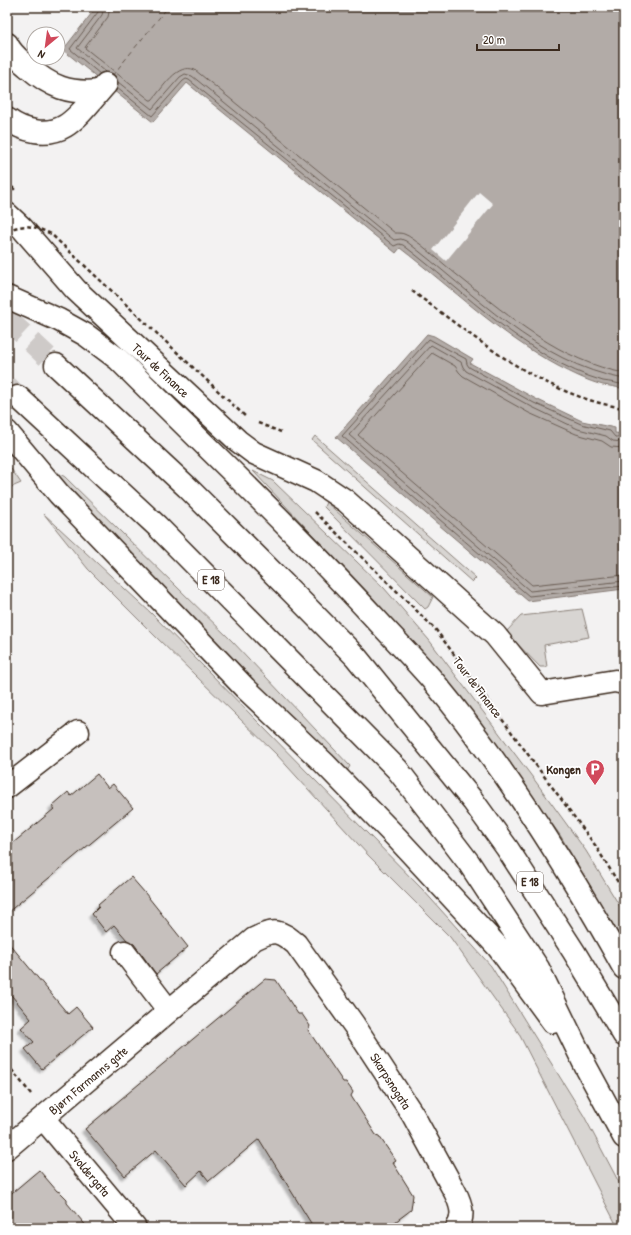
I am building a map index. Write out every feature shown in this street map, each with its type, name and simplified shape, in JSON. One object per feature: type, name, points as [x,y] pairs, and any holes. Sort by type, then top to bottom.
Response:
[{"type":"main road","points":[[7,44],[12,54],[50,84],[69,90],[84,92],[102,87],[75,118],[64,127],[51,132],[28,130],[12,123],[7,119]]},
{"type":"main road","name":"Tour de Finance","points":[[7,214],[35,243],[76,290],[238,441],[254,453],[303,475],[324,486],[346,501],[495,635],[542,693],[615,681],[624,683]]},
{"type":"main road","points":[[7,297],[59,320],[86,335],[118,359],[335,575],[428,676],[489,753],[538,824],[607,937],[624,968]]},
{"type":"main road","name":"E 18","points":[[56,365],[187,487],[356,657],[473,801],[507,848],[574,952],[624,1035]]},
{"type":"main road","name":"E 18","points":[[18,397],[157,526],[397,769],[469,863],[538,968],[586,1067],[624,1137]]},
{"type":"main road","points":[[7,432],[59,494],[245,688],[324,763],[397,838],[498,947],[586,1067]]},
{"type":"main road","points":[[7,787],[78,732]]},
{"type":"main road","name":"Bjørn Farmanns gate","points":[[7,1148],[254,939],[266,933],[276,932],[296,944]]},
{"type":"main road","name":"Skarpsnogata","points":[[296,944],[354,1025],[413,1115],[456,1192],[461,1204],[462,1216],[460,1224],[457,1228]]},
{"type":"main road","points":[[124,952],[169,1011]]},
{"type":"main road","name":"Svoldergata","points":[[43,1118],[136,1228]]},
{"type":"path","points":[[7,231],[23,226],[33,227],[51,234],[246,418],[281,432]]},
{"type":"path","points":[[412,291],[496,352],[538,378],[591,400],[610,406],[624,408]]},
{"type":"path","name":"Tour de Finance","points":[[312,509],[436,630],[595,845],[624,892]]},
{"type":"path","points":[[7,1064],[32,1096]]},
{"type":"shaded area","points":[[315,436],[476,578],[472,582],[312,440]]},
{"type":"shaded area","points":[[40,461],[65,477],[232,641],[350,766],[347,771],[290,718]]},
{"type":"shaded area","points":[[7,463],[21,483],[7,489]]},
{"type":"shaded area","points":[[253,471],[273,481],[384,588],[429,640],[586,851],[624,913],[624,943],[560,835],[490,739],[412,641]]},
{"type":"shaded area","points":[[326,502],[433,597],[428,607],[425,609],[324,507]]},
{"type":"shaded area","points":[[44,514],[151,613],[423,890],[491,966],[584,1116],[624,1192],[624,1228],[618,1228],[518,1032],[450,937],[368,855],[277,755],[88,569]]},
{"type":"shaded area","points":[[582,609],[589,637],[544,645],[547,667],[540,667],[506,632],[521,616]]},
{"type":"water","points":[[93,7],[624,7],[624,389],[603,385],[580,377],[537,354],[496,326],[400,248],[396,253],[187,83],[153,122],[66,52],[66,46],[95,9]]},
{"type":"water","points":[[427,334],[434,336],[473,359],[470,363],[536,399],[582,421],[615,428],[615,433],[624,434],[624,589],[528,601],[336,437]]},
{"type":"pier","points":[[479,192],[493,204],[446,261],[433,250]]},
{"type":"building","points":[[97,774],[108,788],[113,784],[133,808],[7,913],[7,848],[54,809],[52,806],[68,792],[71,796]]},
{"type":"building","points":[[131,877],[188,947],[156,974],[134,944],[127,940],[114,925],[106,932],[92,914],[99,907],[98,905]]},
{"type":"building","points":[[7,941],[68,1014],[76,1007],[93,1027],[42,1069],[25,1049],[34,1042],[21,1028],[31,1019],[7,990]]},
{"type":"building","points":[[265,979],[276,980],[298,1014],[302,1014],[310,1026],[308,1030],[343,1082],[346,1082],[353,1092],[351,1096],[376,1135],[379,1136],[396,1161],[393,1163],[413,1195],[411,1210],[387,1228],[314,1228],[259,1139],[209,1181],[201,1171],[186,1185],[156,1150],[125,1176],[85,1129]]},
{"type":"building","points":[[39,1170],[57,1191],[67,1199],[67,1203],[88,1228],[7,1228],[7,1197]]},
{"type":"ferry route","points":[[112,76],[168,7]]},
{"type":"tunnel","points":[[7,319],[56,365]]},
{"type":"tunnel","points":[[7,386],[18,397]]},
{"type":"place","name":"Kongen","points":[[595,786]]}]
